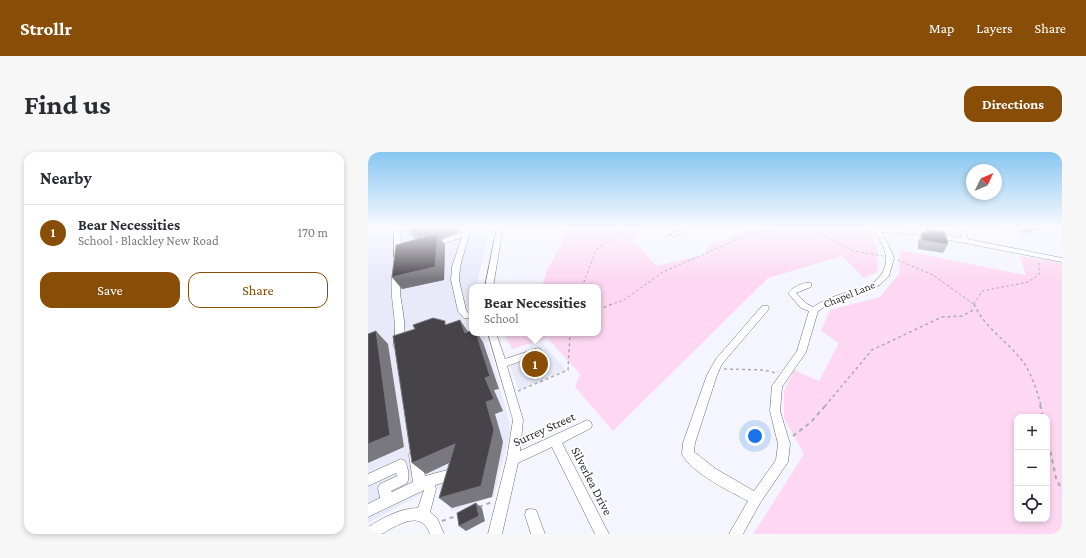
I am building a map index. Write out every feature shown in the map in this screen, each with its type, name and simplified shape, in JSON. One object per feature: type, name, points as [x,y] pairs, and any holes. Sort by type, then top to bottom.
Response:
[{"type":"street","points":[[400,245],[402,254],[396,292],[401,335],[398,343],[400,358]]},
{"type":"street","points":[[425,249],[435,245]]},
{"type":"street","points":[[463,245],[456,267],[455,280],[462,311],[469,316]]},
{"type":"street","points":[[490,284],[497,245]]},
{"type":"street","points":[[885,245],[890,258]]},
{"type":"street","points":[[987,245],[1062,260]]},
{"type":"street","name":"Chapel Lane","points":[[736,534],[756,499],[782,462],[784,444],[776,411],[777,386],[801,352],[814,310],[826,302],[877,283],[887,272],[890,258]]},
{"type":"street","points":[[808,285],[795,290],[792,293],[804,306],[814,310]]},
{"type":"street","points":[[756,499],[709,471],[688,454],[689,443],[712,375],[720,362],[765,308]]},
{"type":"street","points":[[493,336],[518,420],[513,458],[495,534]]},
{"type":"street","points":[[502,364],[538,351],[543,364]]},
{"type":"street","name":"Surrey Street","points":[[513,458],[520,457],[587,425]]},
{"type":"street","name":"Silverlea Drive","points":[[555,441],[602,534]]},
{"type":"street","points":[[414,448],[424,483],[430,489],[418,514]]},
{"type":"street","points":[[368,480],[402,465],[403,479],[384,488],[385,495],[392,499]]},
{"type":"street","points":[[368,511],[424,483],[451,475]]},
{"type":"street","points":[[369,534],[390,522],[418,514],[429,517],[436,529]]},
{"type":"street","points":[[531,515],[538,534]]},
{"type":"path","points":[[583,284],[596,250],[603,245]]},
{"type":"path","points":[[601,309],[624,300],[663,272],[726,245]]},
{"type":"path","points":[[842,245],[854,251],[901,260],[933,275],[974,304],[976,309],[1024,363],[1033,384],[1042,414]]},
{"type":"path","points":[[974,304],[982,291],[1028,282],[1039,275],[1040,256]]},
{"type":"path","points":[[784,444],[811,422],[872,350],[942,317],[962,316],[976,309]]},
{"type":"path","points":[[511,394],[568,370],[570,336]]},
{"type":"path","points":[[712,375],[724,369],[764,370],[783,376]]},
{"type":"path","points":[[1050,450],[1056,478],[1062,490]]},
{"type":"path","points":[[477,508],[503,498]]},
{"type":"path","points":[[436,529],[463,513]]},
{"type":"shaded area","points":[[368,245],[486,245],[477,284],[469,284],[469,336],[484,336],[487,339],[509,422],[510,432],[494,496],[452,512],[445,496],[436,486],[368,523]]},
{"type":"shaded area","points":[[561,245],[637,245],[656,266],[705,255],[709,245],[876,245],[878,271],[864,278],[842,256],[768,278],[613,431],[575,387],[580,374],[547,338],[512,349],[506,336],[601,336],[601,284],[543,284],[547,270]]},
{"type":"shaded area","points":[[900,250],[1026,275],[1020,256],[1062,263],[1062,534],[753,534],[804,454],[784,418],[784,391],[794,370],[819,381],[839,343],[821,331],[830,310],[880,297],[899,274]]},
{"type":"shaded area","points":[[543,344],[566,370],[519,390],[507,358]]},
{"type":"building","points":[[396,245],[437,245],[435,267],[392,277]]},
{"type":"building","points":[[433,318],[445,321],[445,325],[460,320],[465,333],[469,331],[469,336],[477,336],[490,376],[485,378],[494,399],[486,402],[494,430],[481,486],[439,498],[455,444],[412,463],[393,336],[415,329],[413,325]]},
{"type":"building","points":[[376,331],[390,435],[368,444],[368,334]]},
{"type":"building","points":[[476,503],[479,516],[459,526],[457,513]]},
{"type":"place","name":"Bear Necessities","points":[[535,364]]}]
